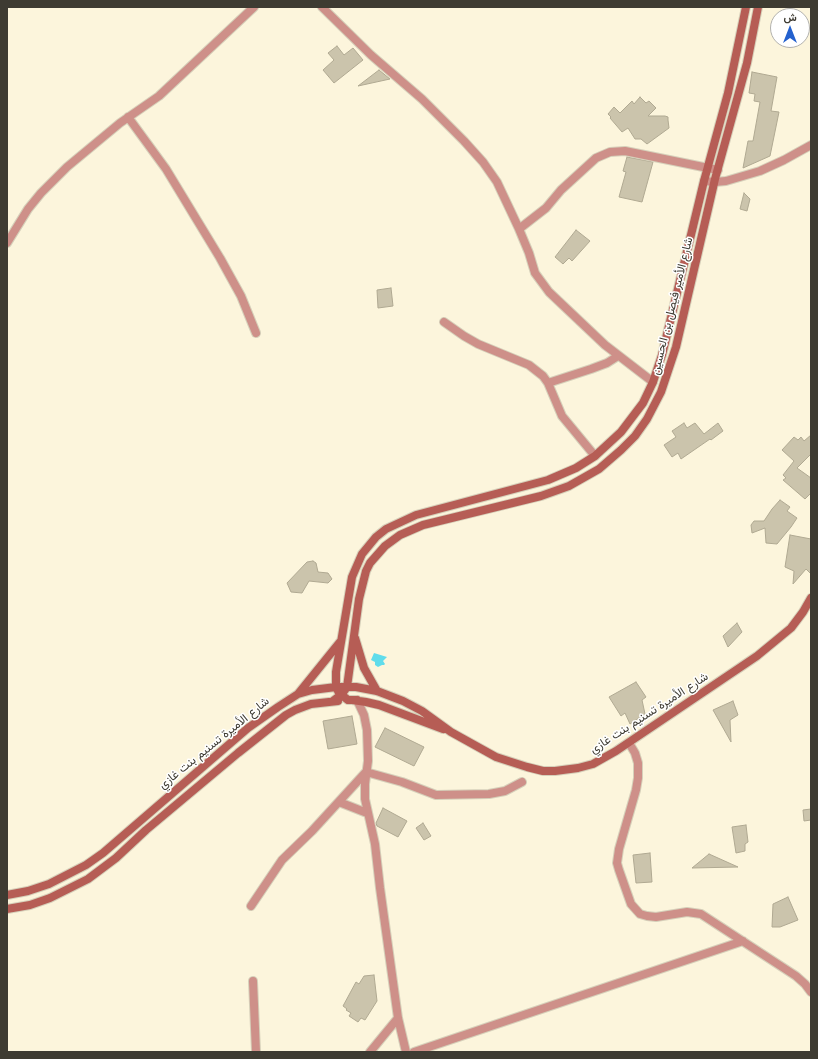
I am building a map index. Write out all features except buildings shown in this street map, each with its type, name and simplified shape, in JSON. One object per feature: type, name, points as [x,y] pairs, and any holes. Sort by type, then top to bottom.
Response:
[{"type":"street","points":[[7,243],[41,193],[67,167],[128,117],[159,96],[254,7]]},
{"type":"street","points":[[322,7],[371,55],[422,99],[478,155],[497,182],[519,229],[535,273],[541,283],[585,328],[618,356],[653,382]]},
{"type":"street","name":"شارع الأمير فيصل بن الحسين","points":[[336,687],[341,641],[352,577],[356,564],[369,545],[386,529],[397,523],[435,510],[548,480],[576,468],[595,456],[621,432],[643,403],[653,382],[664,349],[704,182],[728,93],[746,7]]},
{"type":"street","name":"شارع الأمير فيصل بن الحسين","points":[[333,701],[342,695],[347,687],[359,598],[366,571],[378,553],[392,541],[409,530],[423,525],[554,492],[580,480],[599,468],[635,436],[647,419],[669,372],[676,347],[714,182],[747,63],[758,7]]},
{"type":"street","points":[[128,117],[166,168],[220,258],[241,296],[256,333]]},
{"type":"street","points":[[704,182],[739,178],[760,171],[811,145]]},
{"type":"street","points":[[519,229],[546,208],[561,190],[592,161],[603,154],[625,151],[718,170]]},
{"type":"street","points":[[444,322],[478,344],[521,361],[529,365],[543,376],[548,383],[562,416],[595,456]]},
{"type":"street","points":[[548,383],[607,363],[618,356]]},
{"type":"street","name":"شارع الأميرة تسنيم بنت غازي","points":[[7,909],[50,898],[88,878],[116,858],[146,830],[238,753],[286,715],[295,710],[311,704],[357,700],[379,705],[451,732],[496,756],[527,767],[554,771],[578,768],[593,764],[629,743],[766,649],[791,628],[811,598]]},
{"type":"street","points":[[354,636],[364,668],[377,691]]},
{"type":"street","points":[[298,694],[341,641]]},
{"type":"street","points":[[336,687],[348,700],[357,700],[364,715],[367,730],[368,761],[364,791],[367,813],[375,844],[398,1018],[406,1052]]},
{"type":"street","name":"شارع الأميرة تسنيم بنت غازي","points":[[7,895],[28,891],[49,884],[86,865],[103,853],[248,728],[298,694],[323,688],[336,687],[377,691],[403,701],[422,711],[451,732]]},
{"type":"street","points":[[629,743],[635,753],[638,763],[638,778],[619,849],[617,863],[630,904],[640,914],[647,916],[656,917],[687,912],[701,914],[796,976],[811,992]]},
{"type":"street","points":[[366,772],[402,782],[436,795],[489,794],[505,791],[522,782]]},
{"type":"street","points":[[251,906],[282,860],[312,831],[366,772]]},
{"type":"street","points":[[339,802],[367,813]]},
{"type":"street","points":[[414,1052],[743,941]]},
{"type":"street","points":[[253,981],[256,1052]]},
{"type":"street","points":[[370,1052],[398,1018]]},
{"type":"water","points":[[374,653],[387,657],[383,661],[385,664],[384,665],[378,667],[375,665],[375,662],[371,660]]}]
